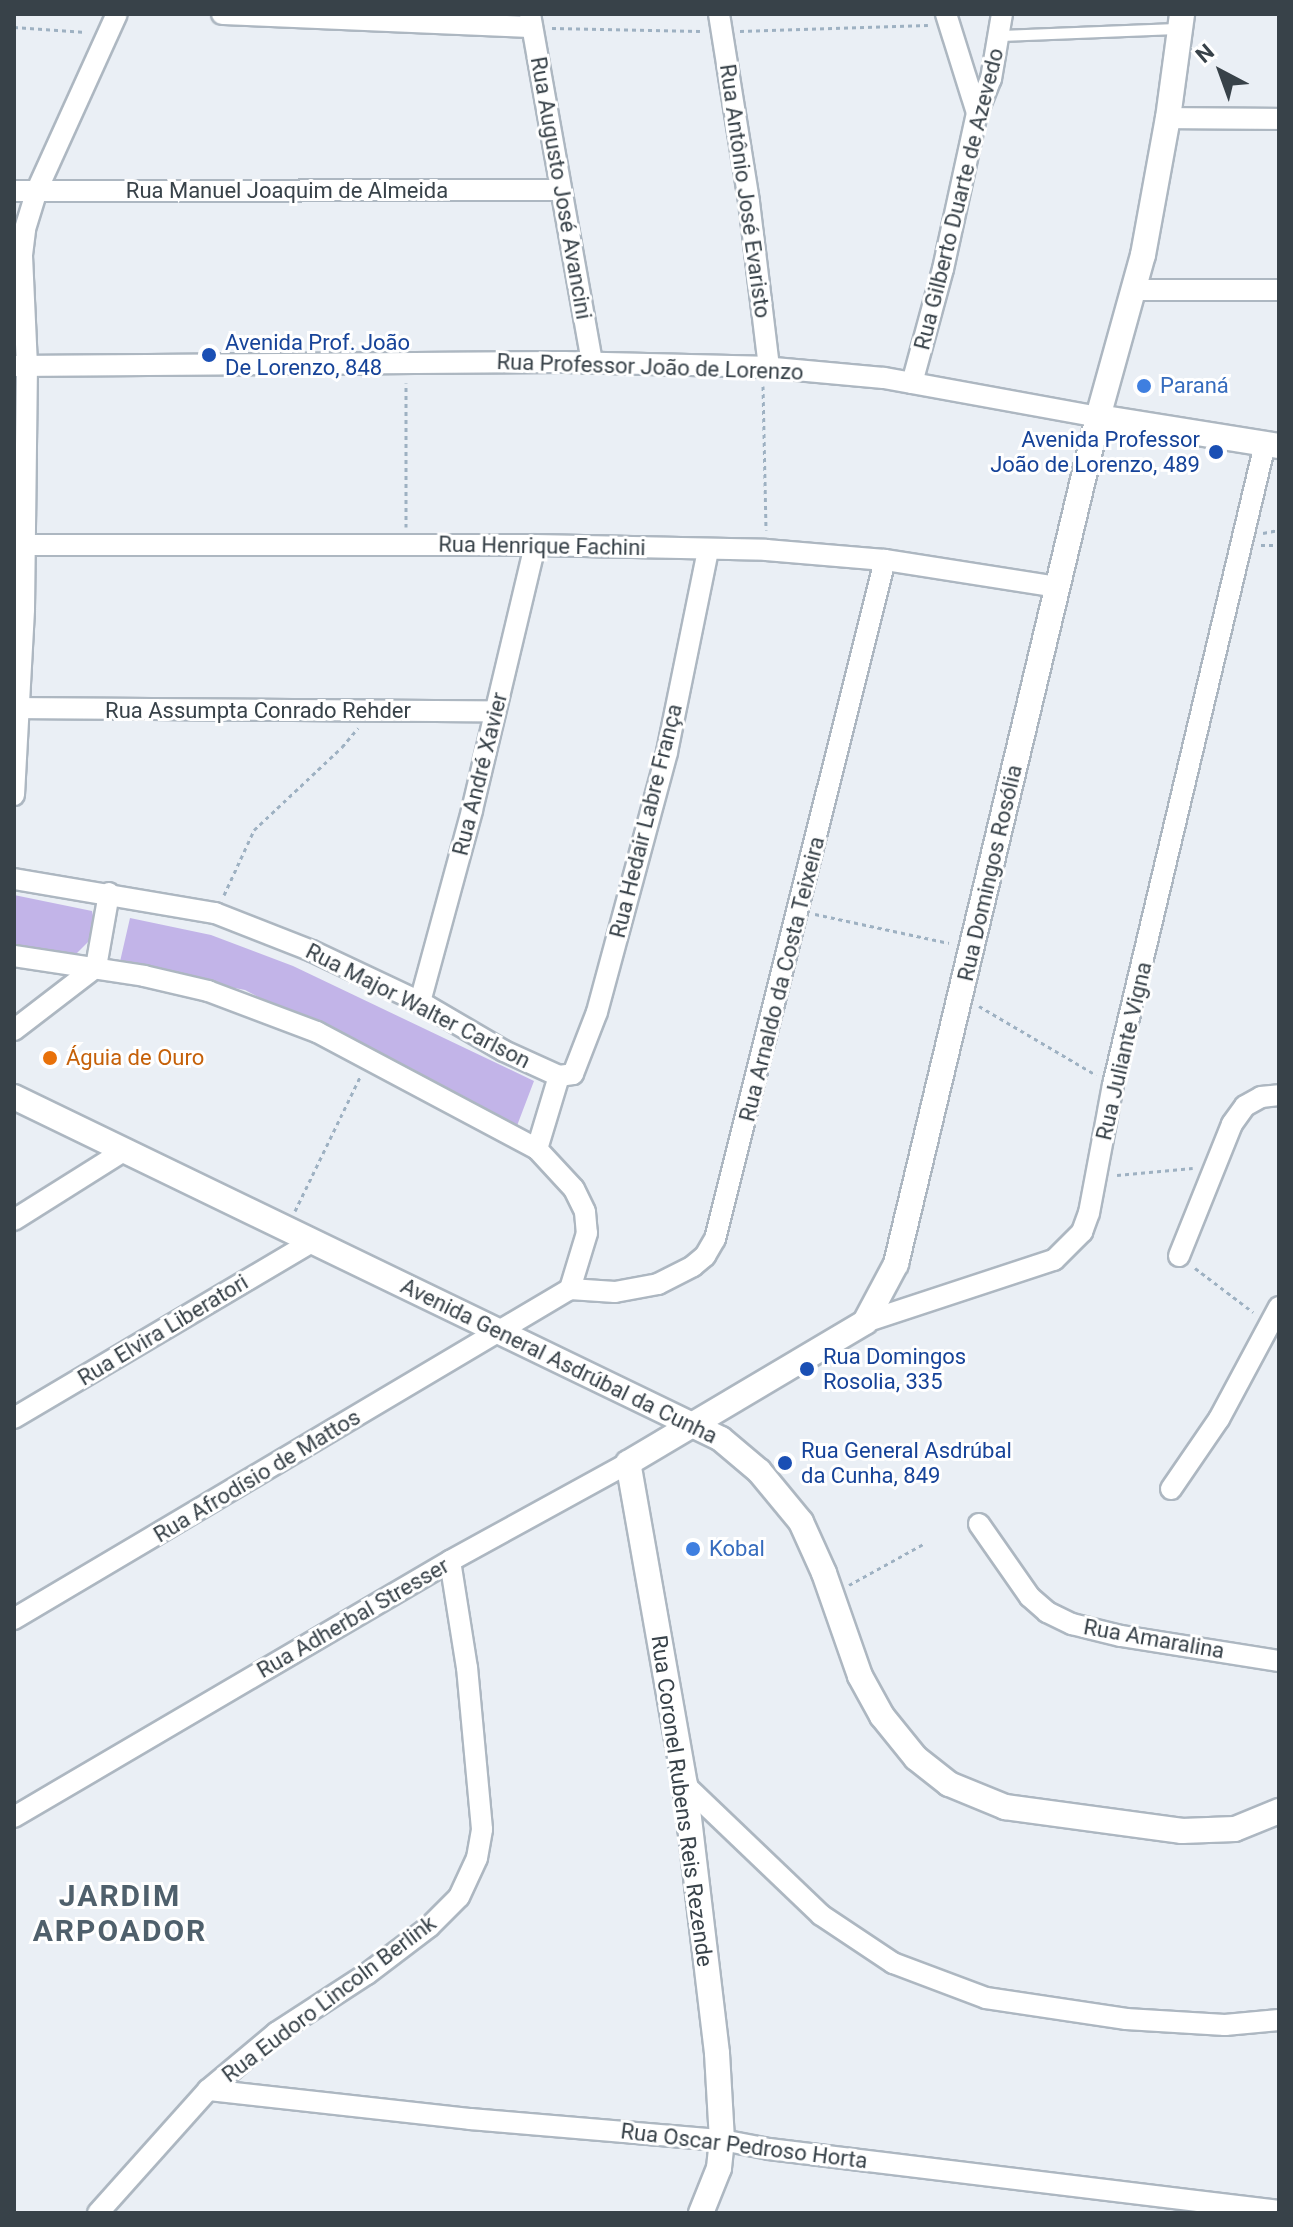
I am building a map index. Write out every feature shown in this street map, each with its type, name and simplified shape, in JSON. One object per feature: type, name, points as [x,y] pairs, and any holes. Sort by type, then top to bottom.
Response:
[{"type":"street","points":[[14,795],[20,708],[18,660],[24,545],[21,366],[25,229],[37,190],[117,14]]},
{"type":"street","points":[[222,14],[531,20]]},
{"type":"street","name":"Rua Gilberto Duarte de Azevedo","points":[[912,383],[943,269],[977,113],[991,79],[1002,14]]},
{"type":"street","points":[[948,19],[977,113]]},
{"type":"street","name":"Rua Augusto José Avancini","points":[[531,20],[592,363]]},
{"type":"street","name":"Rua Domingos Rosólia","points":[[865,1322],[883,1293],[900,1250],[1098,417],[1133,290],[1168,118],[1181,22]]},
{"type":"street","name":"Rua Antônio José Evaristo","points":[[721,23],[766,368]]},
{"type":"street","points":[[1168,118],[1279,119]]},
{"type":"street","name":"Rua Manuel Joaquim de Almeida","points":[[14,191],[561,190]]},
{"type":"street","points":[[1133,290],[1279,290]]},
{"type":"street","name":"Rua Professor João de Lorenzo","points":[[21,366],[592,363],[766,368],[912,383],[1272,445]]},
{"type":"street","name":"Rua Juliante Vigna","points":[[697,1425],[865,1322],[1054,1260],[1082,1232],[1098,1177],[1113,1085],[1272,445]]},
{"type":"street","name":"Rua Henrique Fachini","points":[[24,545],[535,545],[766,550],[885,560],[1058,587]]},
{"type":"street","name":"Rua André Xavier","points":[[420,1002],[535,545]]},
{"type":"street","name":"Rua Hedair Labre França","points":[[559,1076],[568,1076],[577,1070],[597,1012],[667,752],[708,550]]},
{"type":"street","name":"Rua Arnaldo da Costa Teixeira","points":[[570,1289],[615,1292],[658,1284],[693,1266],[710,1248],[726,1202],[885,560]]},
{"type":"street","name":"Rua Assumpta Conrado Rehder","points":[[20,708],[370,713],[495,711]]},
{"type":"street","name":"Rua Major Walter Carlson","points":[[14,879],[215,913],[312,951],[420,1002],[504,1051],[559,1076]]},
{"type":"street","points":[[14,1030],[96,967],[109,893]]},
{"type":"street","points":[[14,956],[96,967],[170,982],[254,1006],[369,1059],[537,1149],[574,1189],[585,1212],[587,1233],[570,1289],[500,1332]]},
{"type":"street","points":[[537,1149],[559,1076]]},
{"type":"street","points":[[1179,1256],[1232,1124],[1245,1106],[1261,1097],[1279,1095]]},
{"type":"street","name":"Avenida General Asdrúbal da Cunha","points":[[14,1097],[721,1439],[759,1471],[801,1522],[824,1573],[860,1676],[916,1758],[949,1784],[1005,1807],[1182,1831],[1235,1829],[1279,1811]]},
{"type":"street","points":[[14,1220],[125,1150]]},
{"type":"street","name":"Rua Elvira Liberatori","points":[[14,1418],[313,1241]]},
{"type":"street","points":[[1171,1489],[1219,1419],[1275,1316]]},
{"type":"street","name":"Rua Afrodísio de Mattos","points":[[14,1619],[500,1332]]},
{"type":"street","name":"Rua Adherbal Stresser","points":[[14,1817],[450,1561],[697,1425]]},
{"type":"street","name":"Rua Coronel Rubens Reis Rezende","points":[[628,1463],[685,1785],[717,2053],[722,2140]]},
{"type":"street","name":"Rua Amaralina","points":[[979,1524],[1030,1597],[1047,1612],[1072,1624],[1121,1636],[1279,1661]]},
{"type":"street","name":"Rua Eudoro Lincoln Berlink","points":[[98,2213],[208,2090],[276,2033],[367,1974],[429,1927],[459,1897],[477,1858],[482,1829],[480,1777],[450,1561]]},
{"type":"street","points":[[685,1785],[821,1915],[893,1963],[986,1998],[1126,2019],[1225,2025],[1279,2020]]},
{"type":"street","name":"Rua Oscar Pedroso Horta","points":[[208,2090],[470,2119],[722,2140],[784,2151],[1279,2211]]},
{"type":"street","points":[[701,2213],[719,2168],[722,2140]]},
{"type":"lane","points":[[1000,36],[1181,22]]},
{"type":"path","points":[[531,20],[721,23],[948,19]]},
{"type":"path","points":[[14,27],[55,28],[107,35]]},
{"type":"path","points":[[406,363],[406,545]]},
{"type":"path","points":[[766,368],[766,550]]},
{"type":"path","points":[[215,913],[254,830],[342,747],[370,713]]},
{"type":"path","points":[[800,911],[973,948]]},
{"type":"path","points":[[973,1003],[1113,1085]]},
{"type":"path","points":[[286,1229],[369,1059]]},
{"type":"path","points":[[1098,1177],[1213,1166]]},
{"type":"path","points":[[1179,1256],[1275,1316]]},
{"type":"path","points":[[849,1585],[925,1543]]},
{"type":"shaded area","points":[[14,895],[92,911],[97,933],[75,955],[14,948]]},
{"type":"shaded area","points":[[130,918],[211,935],[293,966],[534,1081],[515,1131],[245,990],[119,966]]},
{"type":"place","name":"Avenida Prof. João De Lorenzo, 848","points":[[209,355]]},
{"type":"place","name":"Paraná","points":[[1144,386]]},
{"type":"place","name":"Avenida Professor João de Lorenzo, 489","points":[[1216,452]]},
{"type":"place","name":"Águia de Ouro","points":[[50,1058]]},
{"type":"place","name":"Rua Domingos Rosolia, 335","points":[[807,1369]]},
{"type":"place","name":"Rua General Asdrúbal da Cunha, 849","points":[[785,1463]]},
{"type":"place","name":"Kobal","points":[[693,1549]]},
{"type":"district","name":"JARDIM ARPOADOR","points":[[120,1913]]}]
